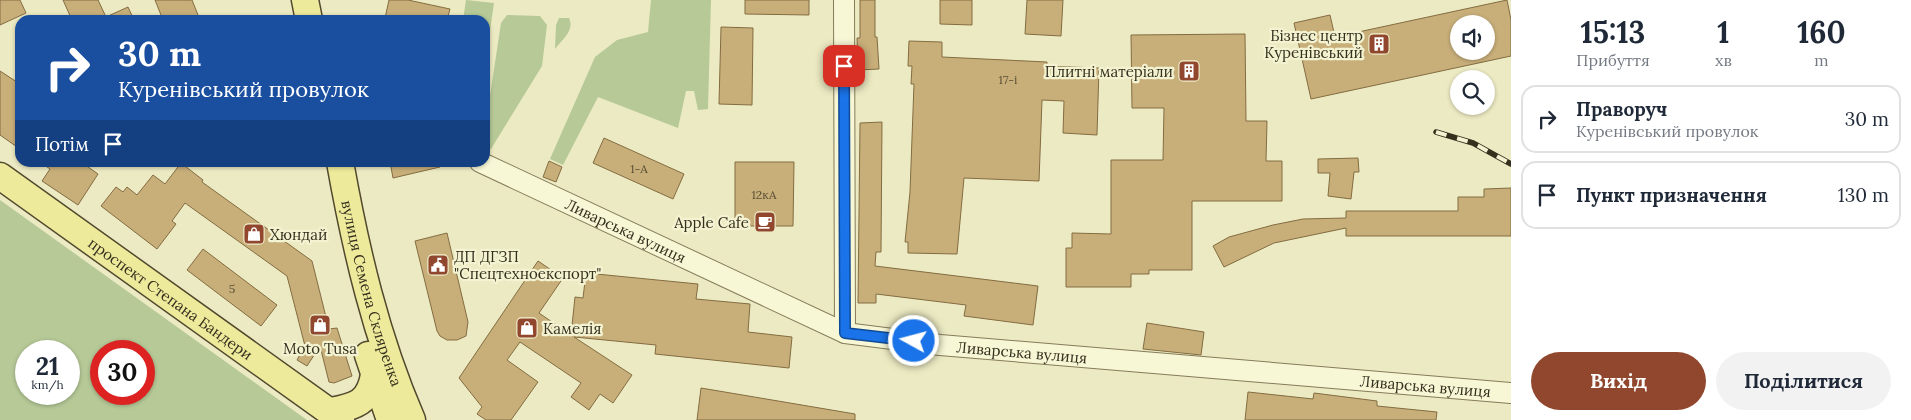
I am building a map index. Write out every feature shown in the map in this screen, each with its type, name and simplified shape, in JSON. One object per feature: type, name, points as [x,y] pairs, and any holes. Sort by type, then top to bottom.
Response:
[{"type":"main road","points":[[289,0],[292,15]]},
{"type":"main road","points":[[305,0],[308,15]]},
{"type":"main road","name":"вулиця Семена Скляренка","points":[[322,167],[350,293],[374,375],[390,420]]},
{"type":"main road","name":"вулиця Семена Скляренка","points":[[341,167],[351,222],[367,290],[394,377],[412,420]]},
{"type":"main road","name":"проспект Степана Бандери","points":[[0,176],[336,416]]},
{"type":"main road","points":[[336,416],[362,401],[372,389],[374,375]]},
{"type":"street","points":[[844,0],[845,333]]},
{"type":"street","name":"Ливарська вулиця","points":[[490,167],[845,333],[950,345],[1511,393]]},
{"type":"green space","points":[[466,0],[494,3],[490,30],[490,15],[464,15]]},
{"type":"green space","points":[[651,0],[711,0],[708,109],[698,110],[694,91],[686,91],[678,128],[598,97],[563,165],[550,159],[595,57],[617,40],[648,32]]},
{"type":"green space","points":[[507,15],[540,16],[547,25],[542,66],[491,149],[490,96],[501,23]]},
{"type":"green space","points":[[559,18],[569,18],[570,27],[567,35],[555,49],[556,25]]},
{"type":"green space","points":[[0,200],[307,420],[0,420]]},
{"type":"building","points":[[0,0],[20,0],[26,13],[15,15],[15,18],[0,25]]},
{"type":"building","points":[[63,0],[98,0],[105,15],[70,15]]},
{"type":"building","points":[[155,0],[192,0],[198,15],[161,15]]},
{"type":"building","points":[[389,0],[408,0],[450,9],[448,15],[386,15]]},
{"type":"building","points":[[745,0],[809,0],[809,15],[745,14]]},
{"type":"building","points":[[860,0],[875,0],[875,37],[877,37],[879,69],[858,70],[857,38],[860,38]]},
{"type":"building","points":[[940,0],[972,0],[972,25],[940,24]]},
{"type":"building","points":[[1027,0],[1063,0],[1061,36],[1025,34]]},
{"type":"building","name":"Бізнес центр Куренівський","points":[[1507,0],[1511,20],[1511,56],[1495,59],[1495,15],[1450,15],[1450,60],[1492,60],[1311,99],[1294,23],[1330,15],[1335,37]]},
{"type":"building","points":[[128,7],[132,15],[110,15]]},
{"type":"building","points":[[721,27],[753,28],[752,105],[719,104]]},
{"type":"building","points":[[1245,34],[1246,121],[1267,121],[1266,161],[1282,161],[1282,201],[1192,201],[1192,270],[1149,270],[1149,274],[1131,274],[1131,287],[1066,287],[1066,248],[1072,248],[1072,233],[1111,234],[1111,160],[1163,160],[1164,108],[1132,108],[1131,35]]},
{"type":"building","points":[[909,41],[942,42],[942,57],[1047,62],[1047,66],[1099,68],[1097,135],[1063,133],[1064,101],[1042,100],[1039,181],[964,178],[957,254],[908,253],[908,242],[905,242],[910,192],[914,84],[911,84],[912,66],[908,66]]},
{"type":"building","points":[[0,71],[15,81],[15,146],[0,135]]},
{"type":"building","points":[[882,122],[881,252],[876,252],[875,266],[1038,286],[1033,325],[964,316],[966,305],[876,294],[876,303],[858,303],[860,123]]},
{"type":"building","points":[[604,138],[684,174],[673,199],[593,163]]},
{"type":"building","points":[[1358,158],[1359,172],[1354,172],[1351,199],[1328,196],[1330,173],[1318,173],[1318,159]]},
{"type":"building","points":[[549,161],[562,167],[556,182],[543,177]]},
{"type":"building","points":[[735,162],[794,162],[793,226],[735,226]]},
{"type":"building","points":[[47,167],[88,167],[98,174],[78,205],[42,181],[50,169]]},
{"type":"building","points":[[178,167],[186,167],[203,180],[202,182],[312,261],[329,329],[337,328],[352,376],[334,383],[329,382],[320,346],[307,366],[297,360],[305,346],[287,276],[185,203],[172,221],[176,224],[157,249],[101,206],[116,187],[123,192],[127,187],[137,195],[153,175],[165,184]]},
{"type":"building","points":[[391,167],[440,167],[393,178]]},
{"type":"building","points":[[1511,188],[1511,236],[1346,236],[1346,228],[1274,243],[1224,267],[1213,246],[1229,237],[1273,225],[1303,219],[1346,218],[1346,211],[1458,211],[1458,197],[1484,197],[1484,189]]},
{"type":"building","points":[[447,233],[468,322],[466,336],[457,340],[447,340],[440,336],[437,331],[415,241]]},
{"type":"building","points":[[203,249],[277,305],[261,326],[187,270]]},
{"type":"building","points":[[538,261],[563,278],[539,313],[571,335],[575,297],[583,298],[586,273],[698,284],[696,299],[750,304],[748,332],[792,337],[789,368],[655,354],[656,345],[574,337],[632,375],[613,403],[600,394],[589,410],[571,397],[581,383],[520,342],[507,360],[538,382],[511,420],[486,420],[477,414],[482,407],[459,378]]},
{"type":"building","points":[[1147,323],[1204,332],[1201,355],[1143,349]]},
{"type":"building","points":[[701,388],[855,414],[855,420],[697,420]]},
{"type":"building","points":[[1248,392],[1313,399],[1314,393],[1377,401],[1377,406],[1437,412],[1436,420],[1245,420]]},
{"type":"railway","points":[[1436,132],[1473,143],[1511,164]]},
{"type":"place","name":"Бізнес центр Куренівський","points":[[1379,44]]},
{"type":"place","name":"Плитні матеріали","points":[[1189,71]]},
{"type":"place","name":"Apple Cafe","points":[[765,222]]},
{"type":"place","name":"Хюндай","points":[[254,234]]},
{"type":"place","name":"ДП ДГЗП \"Спецтехноекспорт\"","points":[[438,265]]},
{"type":"place","name":"Moto Tusa","points":[[320,325]]},
{"type":"place","name":"Камелія","points":[[527,328]]},
{"type":"route","points":[[844,66],[845,333],[914,341]]}]
